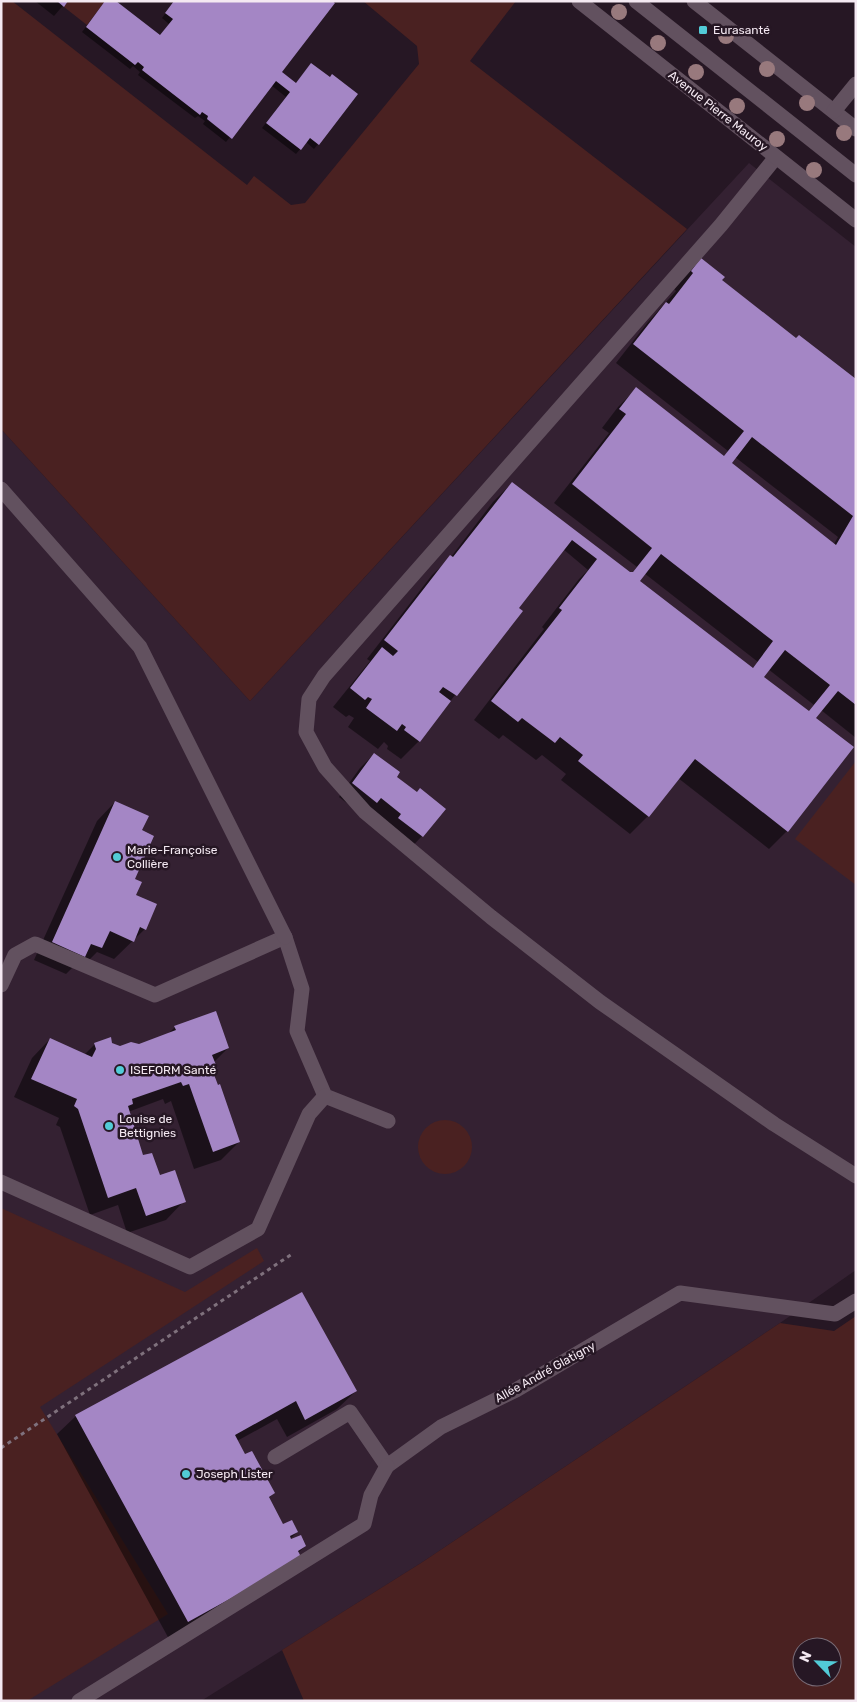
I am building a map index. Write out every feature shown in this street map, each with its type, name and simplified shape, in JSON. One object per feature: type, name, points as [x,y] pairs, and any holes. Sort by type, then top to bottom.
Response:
[{"type":"street","name":"Avenue Pierre Mauroy","points":[[580,1],[856,220]]},
{"type":"street","points":[[636,1],[856,175]]},
{"type":"street","points":[[694,1],[856,129]]},
{"type":"street","points":[[834,111],[856,84]]},
{"type":"street","points":[[776,157],[721,225],[324,676],[309,700],[306,732],[325,767],[365,812],[491,917],[614,1012],[774,1124],[856,1176]]},
{"type":"street","points":[[1,489],[140,647],[286,937],[302,989],[297,1031],[325,1096],[388,1121]]},
{"type":"street","points":[[1,985],[15,955],[35,944],[154,995],[286,937]]},
{"type":"street","points":[[1,1182],[190,1267],[258,1229],[310,1114],[325,1096]]},
{"type":"street","name":"Allée André Glatigny","points":[[387,1466],[441,1426],[516,1390],[680,1293],[836,1314],[856,1301]]},
{"type":"street","points":[[79,1701],[364,1524],[371,1495],[387,1466],[350,1412],[275,1457]]},
{"type":"path","points":[[1,1448],[292,1254]]},
{"type":"shaded area","points":[[1,1],[12,1],[247,185],[254,176],[291,205],[305,203],[419,64],[417,46],[363,1],[516,1],[470,61],[687,229],[250,701],[1,429]]},
{"type":"shaded area","points":[[68,1],[105,1],[87,25],[64,7]]},
{"type":"shaded area","points":[[749,163],[856,247],[856,1270],[780,1323],[421,1563],[201,1701],[1,1701],[1,429],[250,701]]},
{"type":"shaded area","points":[[856,761],[856,885],[795,839]]},
{"type":"shaded area","points":[[440,1120],[450,1120],[460,1124],[468,1132],[472,1147],[468,1162],[460,1170],[450,1174],[440,1174],[430,1170],[422,1162],[418,1152],[418,1142],[422,1132],[430,1124]]},
{"type":"shaded area","points":[[1,1208],[185,1292],[257,1248],[264,1261],[40,1407],[168,1614],[27,1701],[1,1701]]},
{"type":"shaded area","points":[[856,1316],[856,1701],[304,1701],[282,1650],[421,1563],[780,1323],[834,1331]]},
{"type":"building","points":[[57,1],[68,1],[64,7]]},
{"type":"building","points":[[105,1],[116,1],[160,35],[173,19],[165,13],[174,1],[332,1],[335,3],[282,72],[296,83],[311,63],[330,77],[332,74],[358,94],[319,145],[310,138],[301,150],[266,123],[290,92],[276,81],[232,139],[207,119],[208,116],[202,112],[200,115],[142,70],[144,67],[138,62],[135,65],[86,27]]},
{"type":"building","points":[[701,258],[725,277],[722,280],[796,338],[799,335],[856,379],[856,705],[838,691],[816,718],[854,747],[788,832],[695,759],[649,817],[578,761],[583,755],[560,737],[555,743],[522,718],[518,722],[491,701],[562,610],[559,608],[597,559],[572,540],[519,608],[523,611],[457,696],[443,687],[439,692],[451,701],[420,742],[404,730],[406,727],[402,724],[397,731],[366,708],[372,699],[368,697],[365,700],[350,688],[382,647],[393,656],[398,651],[384,640],[450,555],[453,557],[512,482],[630,572],[633,572],[652,548],[572,484],[626,414],[619,409],[636,387],[724,456],[744,431],[633,344],[666,302],[669,304],[693,273],[691,271]],"holes":[[[752,437],[853,516],[836,545],[732,463]],[[661,554],[773,641],[753,668],[640,581]],[[785,650],[830,685],[809,711],[764,677]]]},
{"type":"building","points":[[374,753],[400,772],[397,777],[417,792],[420,788],[446,809],[423,837],[398,818],[401,814],[381,798],[377,803],[352,783]]},
{"type":"building","name":"Marie-Françoise Collière","points":[[115,801],[149,816],[142,830],[154,836],[135,879],[142,882],[136,895],[157,904],[146,930],[140,927],[134,942],[110,931],[102,948],[91,944],[85,957],[52,942]]},
{"type":"building","name":"Louise de Bettignies","points":[[216,1011],[229,1048],[212,1055],[218,1070],[213,1072],[218,1085],[220,1084],[240,1142],[213,1152],[189,1084],[183,1086],[181,1082],[132,1099],[133,1104],[128,1106],[143,1155],[152,1153],[160,1175],[175,1170],[186,1202],[146,1216],[136,1188],[108,1198],[78,1109],[74,1106],[77,1099],[31,1079],[50,1038],[92,1057],[96,1049],[94,1043],[111,1037],[112,1043],[120,1046],[131,1042],[139,1044],[176,1030],[174,1026]]},
{"type":"building","name":"Joseph Lister","points":[[302,1292],[357,1391],[305,1420],[296,1401],[235,1435],[245,1454],[252,1451],[275,1493],[269,1497],[283,1524],[292,1520],[298,1532],[290,1536],[291,1539],[301,1535],[306,1546],[298,1551],[302,1559],[188,1622],[75,1415]]},
{"type":"place","name":"Eurasanté","points":[[703,30]]},
{"type":"place","name":"Marie-Françoise Collière","points":[[117,857]]},
{"type":"place","name":"ISEFORM Santé","points":[[120,1070]]},
{"type":"place","name":"Louise de Bettignies","points":[[109,1126]]},
{"type":"place","name":"Joseph Lister","points":[[186,1474]]}]
